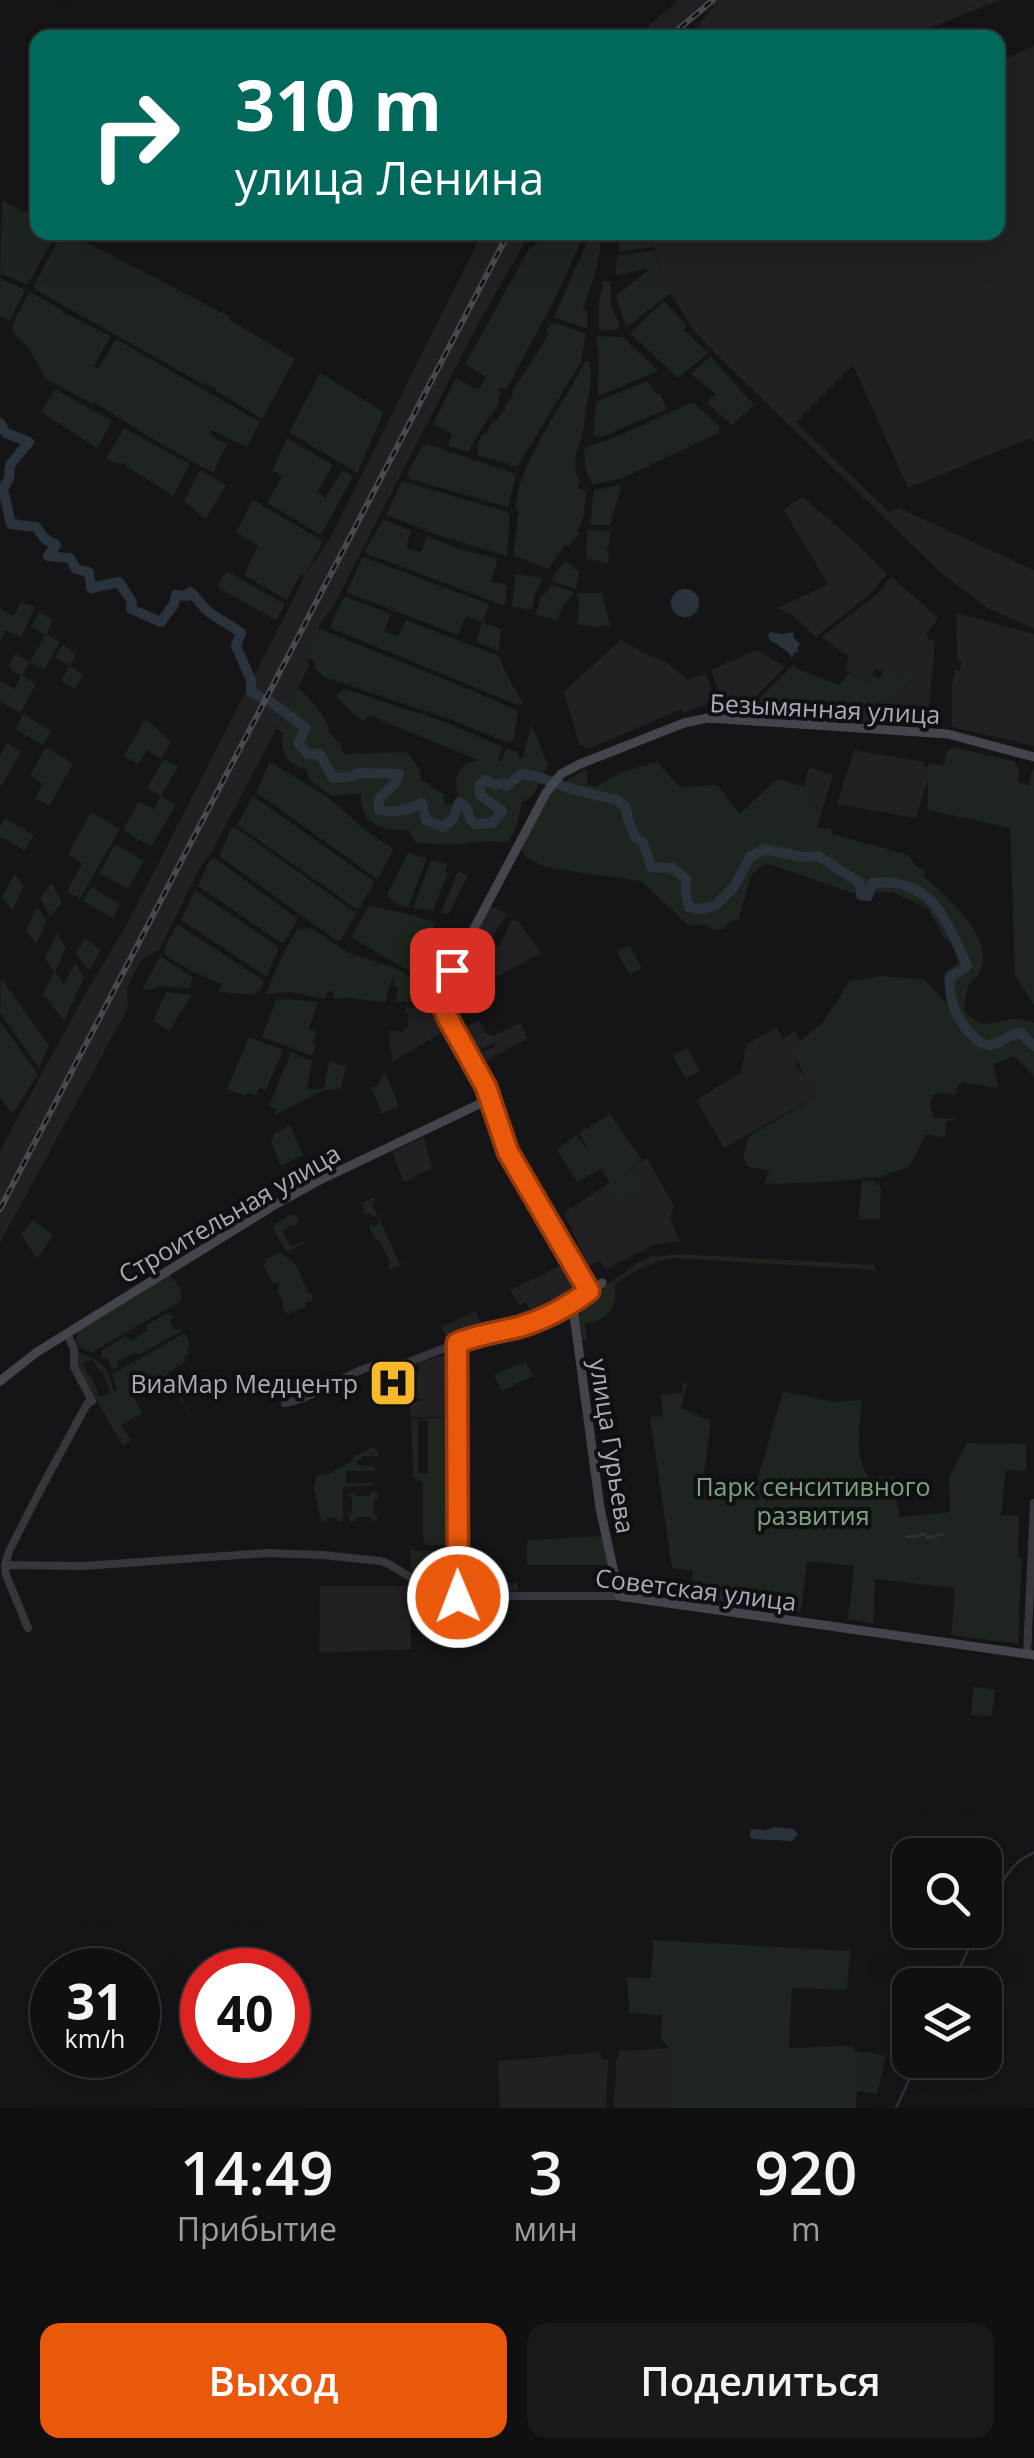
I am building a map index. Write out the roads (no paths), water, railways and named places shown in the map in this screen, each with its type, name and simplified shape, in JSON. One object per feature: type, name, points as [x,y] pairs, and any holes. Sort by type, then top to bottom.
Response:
[{"type":"main road","name":"Безымянная улица","points":[[490,1100],[441,1000],[446,980],[546,793],[560,774],[684,723],[708,718],[948,734],[1034,757]]},
{"type":"main road","points":[[490,1100],[508,1152],[589,1291]]},
{"type":"main road","name":"Строительная улица","points":[[0,1381],[67,1333],[318,1181],[490,1100]]},
{"type":"main road","points":[[576,1301],[602,1283],[589,1283],[581,1278]]},
{"type":"main road","name":"улица Гурьева","points":[[581,1278],[574,1315],[600,1508],[619,1596]]},
{"type":"main road","name":"Советская улица","points":[[619,1596],[1030,1654]]},
{"type":"street","points":[[285,1403],[371,1366],[404,1364],[478,1336],[528,1324],[576,1301]]},
{"type":"street","points":[[28,1628],[4,1565],[44,1482],[87,1404],[92,1402],[74,1366],[74,1349],[67,1333]]},
{"type":"street","points":[[457,1343],[458,1597]]},
{"type":"street","points":[[1030,1654],[1034,1503]]},
{"type":"street","name":"Советская улица","points":[[4,1565],[84,1566],[267,1553],[324,1555],[380,1560],[406,1573],[435,1599],[619,1596]]},
{"type":"waterway","points":[[0,423],[6,433],[29,442],[10,465],[3,489],[11,524],[36,527],[56,545],[48,556],[70,558],[76,569],[89,572],[91,588],[119,582],[132,602],[131,609],[161,622],[176,595],[187,596],[190,592],[209,612],[241,633],[236,646],[251,680],[251,692],[306,728],[298,743],[308,754],[320,754],[333,778],[359,773],[399,774],[379,799],[379,810],[401,811],[422,803],[426,820],[443,827],[453,819],[459,802],[466,806],[475,824],[493,823],[502,811],[480,795],[480,785],[486,780],[506,786],[522,774],[617,800],[626,807],[628,820],[636,838],[643,842],[651,867],[672,868],[686,879],[689,907],[715,906],[734,887],[750,857],[765,849],[802,857],[818,856],[860,883],[861,895],[868,896],[872,883],[909,887],[934,904],[967,965],[950,977],[952,1002],[964,1026],[985,1044],[1021,1033],[1034,1046]]},
{"type":"waterway","points":[[906,1537],[943,1534]]},
{"type":"waterway","points":[[1002,1883],[1017,1863],[1034,1853]]},
{"type":"waterway","points":[[960,1968],[969,1948]]},
{"type":"waterway","points":[[896,2108],[910,2078]]},
{"type":"railway","points":[[677,30],[713,0]]},
{"type":"railway","points":[[0,1209],[505,240]]},
{"type":"place","name":"ВиаМар Медцентр","points":[[393,1383]]},
{"type":"park label","name":"Парк сенситивного развития","points":[[813,1500]]}]
